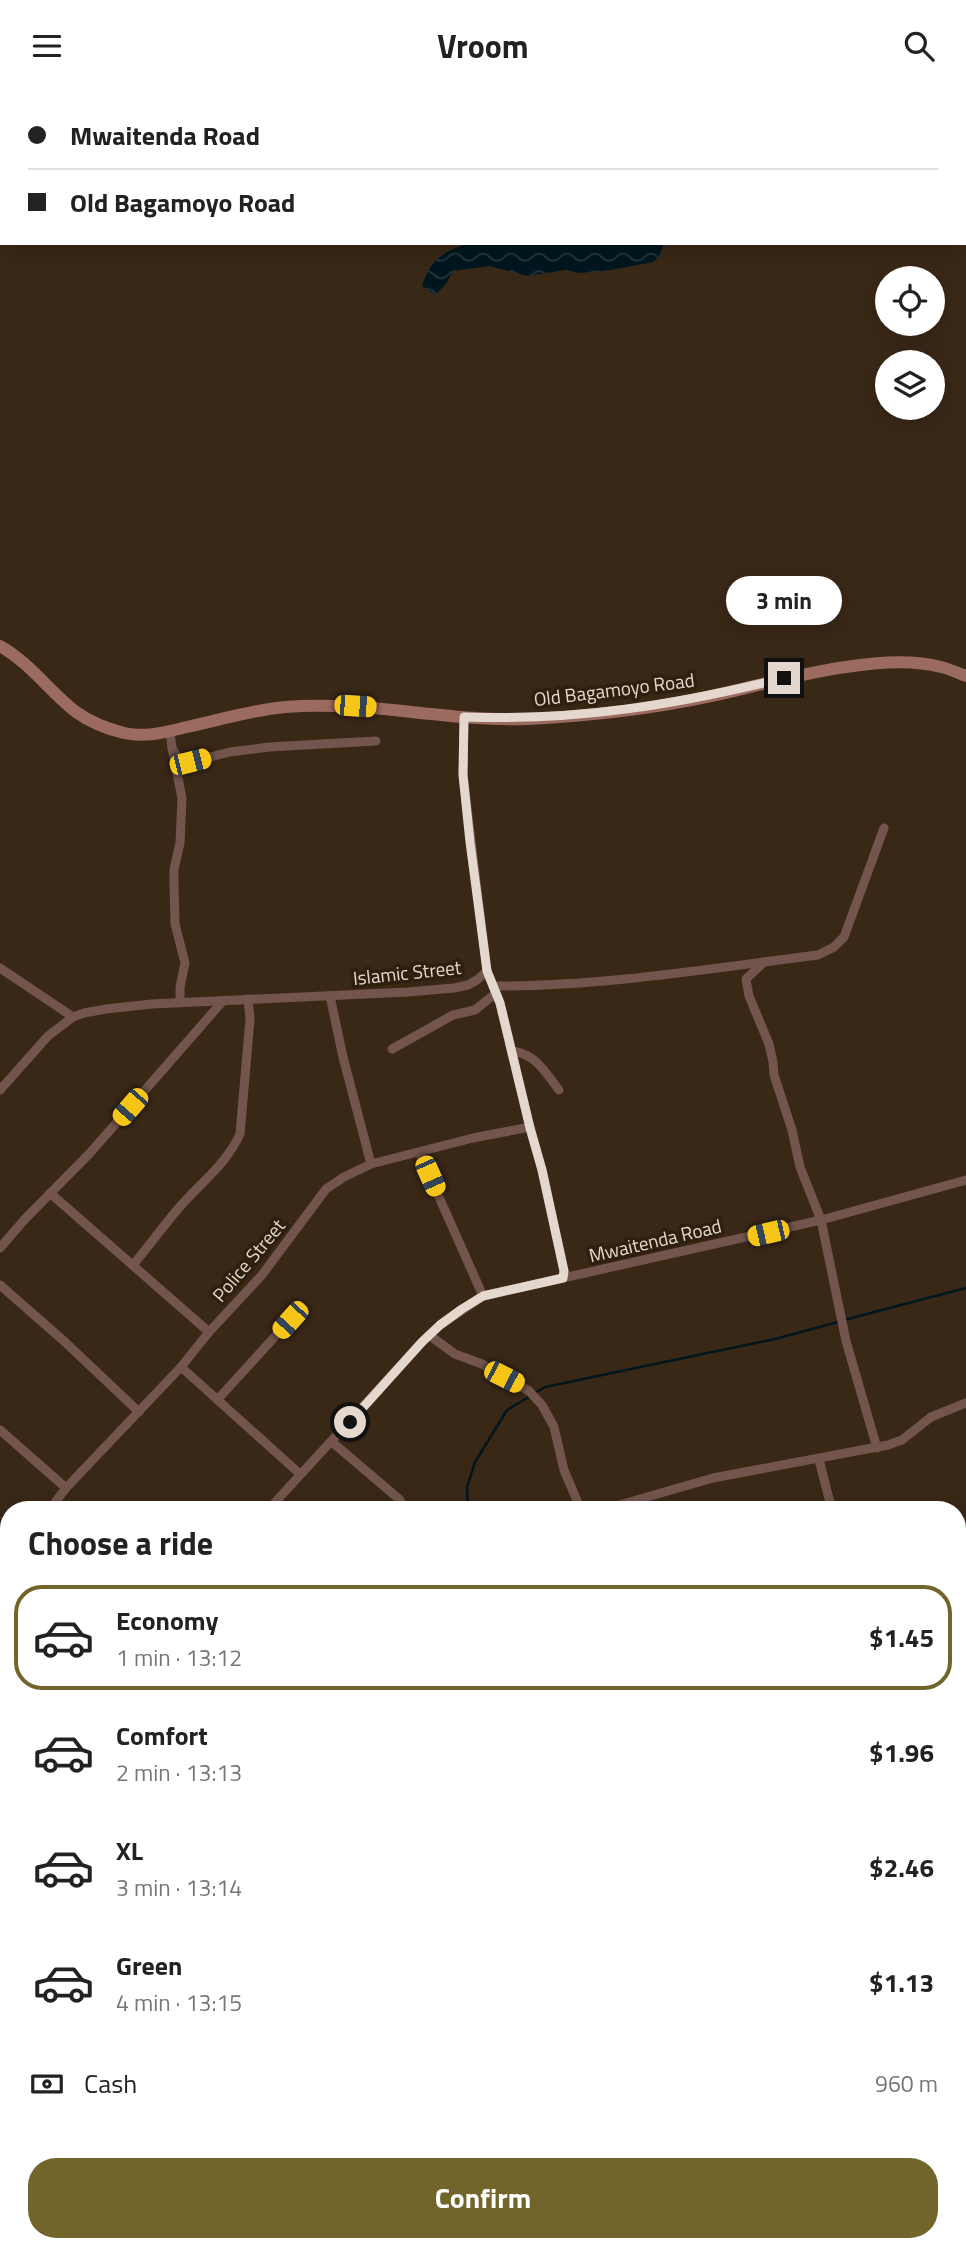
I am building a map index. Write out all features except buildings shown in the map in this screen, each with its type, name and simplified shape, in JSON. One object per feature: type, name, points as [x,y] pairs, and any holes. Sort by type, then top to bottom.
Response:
[{"type":"street","name":"Old Bagamoyo Road","points":[[0,646],[15,655],[77,712],[104,727],[127,734],[146,735],[272,708],[303,705],[334,704],[464,717],[526,719],[581,715],[710,696],[809,672],[878,662],[940,666],[966,676]]},
{"type":"street","name":"Islamic Street","points":[[0,1090],[48,1036],[73,1017],[83,1013],[180,1002],[222,1002],[454,988],[477,980],[487,971],[463,775],[464,717]]},
{"type":"street","points":[[170,732],[182,798],[180,843],[174,869],[175,923],[185,963],[180,1002]]},
{"type":"street","points":[[172,748],[180,761],[190,762],[230,752],[270,747],[376,741]]},
{"type":"street","points":[[392,1049],[453,1015],[475,1010],[495,990],[764,962],[818,954],[834,947],[844,937],[884,828]]},
{"type":"street","points":[[764,962],[746,979],[749,996],[769,1044],[774,1075],[792,1130],[800,1167],[821,1220],[846,1341],[877,1448]]},
{"type":"street","points":[[0,968],[73,1017]]},
{"type":"street","points":[[487,971],[512,1051],[548,1196],[564,1271],[563,1278]]},
{"type":"street","points":[[330,996],[342,1057],[370,1164]]},
{"type":"street","points":[[133,1265],[178,1209],[234,1148],[240,1134],[250,1019],[248,999]]},
{"type":"street","points":[[0,1248],[90,1153],[222,1002]]},
{"type":"street","points":[[512,1051],[532,1057],[559,1090]]},
{"type":"street","name":"Police Street","points":[[56,1501],[181,1367],[209,1332],[262,1275],[326,1189],[370,1164],[486,1135],[530,1128]]},
{"type":"street","points":[[419,1152],[483,1296]]},
{"type":"street","name":"Mwaitenda Road","points":[[276,1501],[429,1335],[483,1296],[821,1220],[966,1180]]},
{"type":"street","points":[[50,1193],[209,1332]]},
{"type":"street","points":[[0,1285],[139,1412]]},
{"type":"street","points":[[218,1399],[290,1320]]},
{"type":"street","points":[[429,1335],[456,1354],[482,1364],[530,1391],[542,1405],[554,1427],[564,1470],[577,1501]]},
{"type":"street","points":[[181,1367],[300,1475]]},
{"type":"street","points":[[633,1501],[713,1478],[877,1448],[902,1440],[931,1417],[966,1403]]},
{"type":"street","points":[[0,1430],[66,1488]]},
{"type":"street","points":[[332,1442],[400,1501]]},
{"type":"street","points":[[819,1459],[830,1501]]},
{"type":"water","points":[[465,245],[663,245],[659,257],[653,262],[611,270],[580,273],[565,270],[527,276],[490,266],[453,271],[446,284],[435,295],[422,286],[425,277],[434,262],[453,249]]},
{"type":"waterway","points":[[844,1320],[966,1288]]},
{"type":"waterway","points":[[535,1393],[545,1387],[775,1339],[838,1322]]},
{"type":"waterway","points":[[468,1501],[467,1487],[475,1462],[507,1410],[529,1397]]},
{"type":"route","points":[[350,1422],[422,1342],[462,1309],[483,1296],[563,1278],[564,1271],[542,1170],[500,1003],[487,971],[463,775],[464,717],[526,719],[634,709],[710,696],[784,678]]}]
